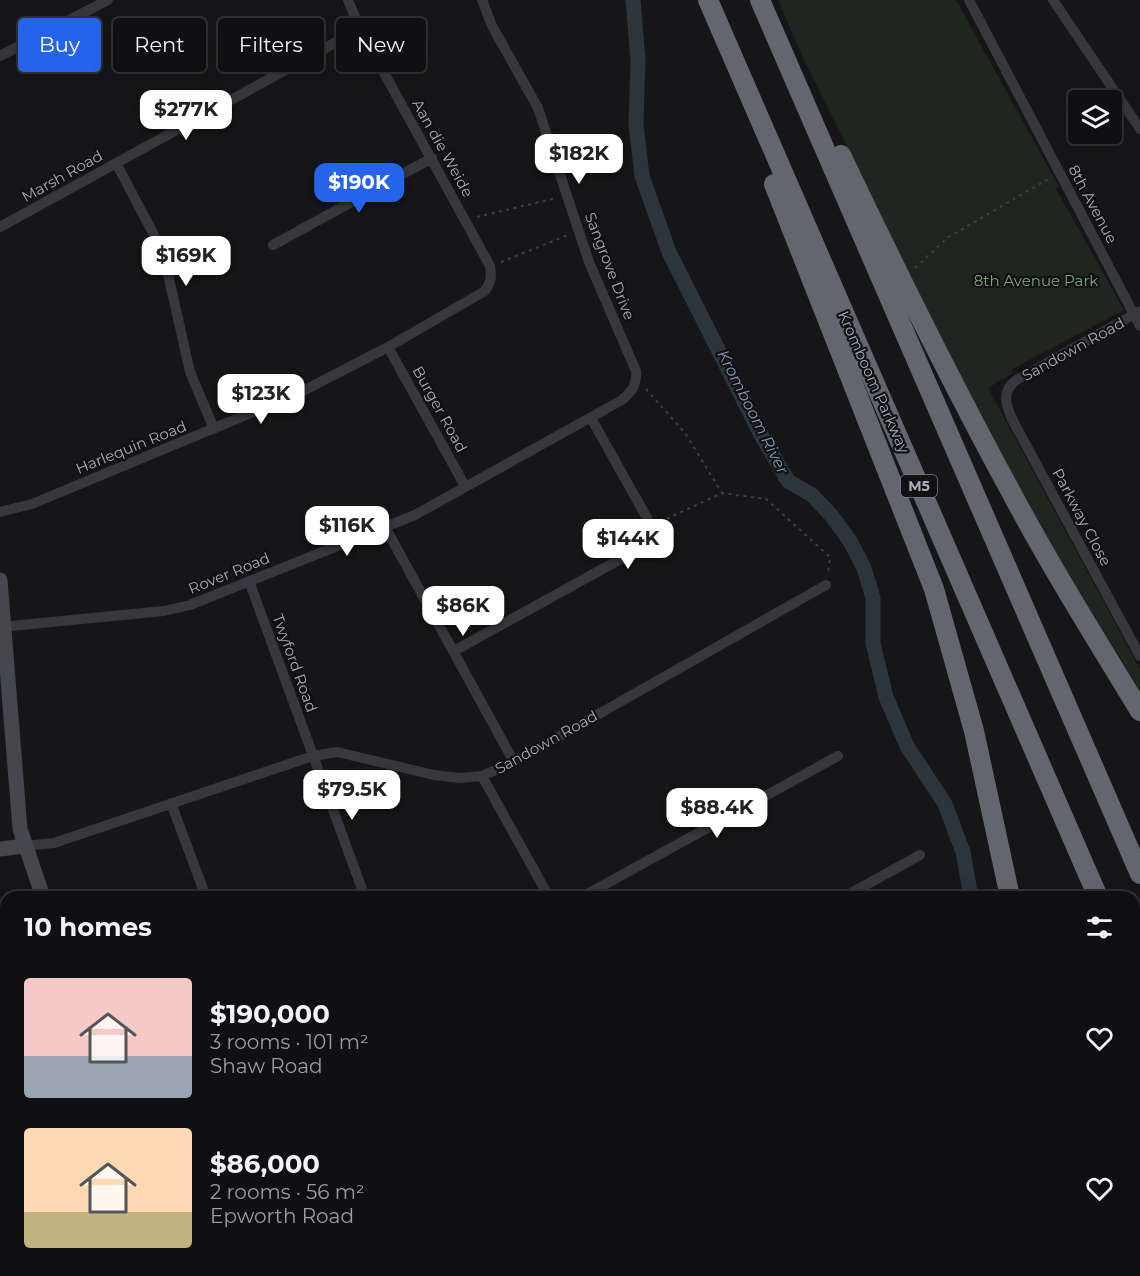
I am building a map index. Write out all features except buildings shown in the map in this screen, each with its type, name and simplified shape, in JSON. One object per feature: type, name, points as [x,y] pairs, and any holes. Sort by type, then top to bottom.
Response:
[{"type":"highway","name":"Kromboom Parkway","points":[[708,0],[1095,891]]},
{"type":"highway","points":[[761,0],[1016,501],[1140,711]]},
{"type":"highway","points":[[761,0],[1140,874]]},
{"type":"highway","points":[[740,75],[739,90],[747,119],[934,589],[974,731],[1009,891]]},
{"type":"main road","points":[[0,579],[2,627],[20,829],[41,891]]},
{"type":"main road","name":"Sandown Road","points":[[0,849],[24,846]]},
{"type":"street","points":[[0,56],[108,0]]},
{"type":"street","points":[[348,0],[355,18]]},
{"type":"street","name":"Sangrove Drive","points":[[482,0],[492,26],[538,108],[589,262],[633,362],[637,380]]},
{"type":"street","name":"8th Avenue","points":[[969,0],[1059,172],[1137,313],[1140,326]]},
{"type":"street","points":[[1053,0],[1140,129]]},
{"type":"street","name":"Marsh Road","points":[[0,227],[336,42]]},
{"type":"street","name":"Aan die Weide","points":[[384,72],[490,266],[492,275],[490,283]]},
{"type":"street","points":[[273,245],[432,158]]},
{"type":"street","points":[[116,163],[163,252],[190,372],[214,429]]},
{"type":"street","name":"Harlequin Road","points":[[0,512],[32,504],[301,392],[475,298],[485,291],[490,283]]},
{"type":"street","name":"Sandown Road","points":[[1008,389],[1018,379],[1137,313]]},
{"type":"street","name":"Burger Road","points":[[388,347],[465,486]]},
{"type":"street","name":"Rover Road","points":[[2,627],[177,609],[249,581],[415,515],[622,400],[634,388],[637,380]]},
{"type":"street","name":"Parkway Close","points":[[1008,389],[1005,400],[1013,421],[1140,656]]},
{"type":"street","points":[[454,651],[635,550],[649,536],[650,527],[591,418]]},
{"type":"street","points":[[385,526],[514,762]]},
{"type":"street","name":"Twyford Road","points":[[249,581],[363,891]]},
{"type":"street","name":"Sandown Road","points":[[24,846],[54,843],[313,756],[337,752],[434,775],[460,778],[482,776],[514,762],[826,585]]},
{"type":"street","points":[[593,891],[838,756]]},
{"type":"street","points":[[482,776],[542,891]]},
{"type":"street","points":[[171,803],[204,891]]},
{"type":"street","points":[[855,891],[920,855]]},
{"type":"path","points":[[902,280],[946,238],[1059,172]]},
{"type":"path","points":[[465,220],[567,195]]},
{"type":"path","points":[[490,266],[579,231]]},
{"type":"path","points":[[637,380],[686,433],[722,493]]},
{"type":"path","points":[[650,527],[722,493],[766,499],[830,557],[826,585]]},
{"type":"green space","name":"8th Avenue Park","points":[[778,0],[956,0],[1059,187],[1056,189],[1124,310],[1012,369],[1013,373],[988,388],[1140,669],[1140,690],[1049,542],[981,417],[805,62]]},
{"type":"waterway","name":"Kromboom River","points":[[633,0],[638,60],[636,124],[642,176],[669,252],[760,433],[788,481],[812,495],[831,515],[850,541],[864,568],[873,598],[873,643],[886,697],[907,746],[945,804],[963,852],[970,891]]}]
